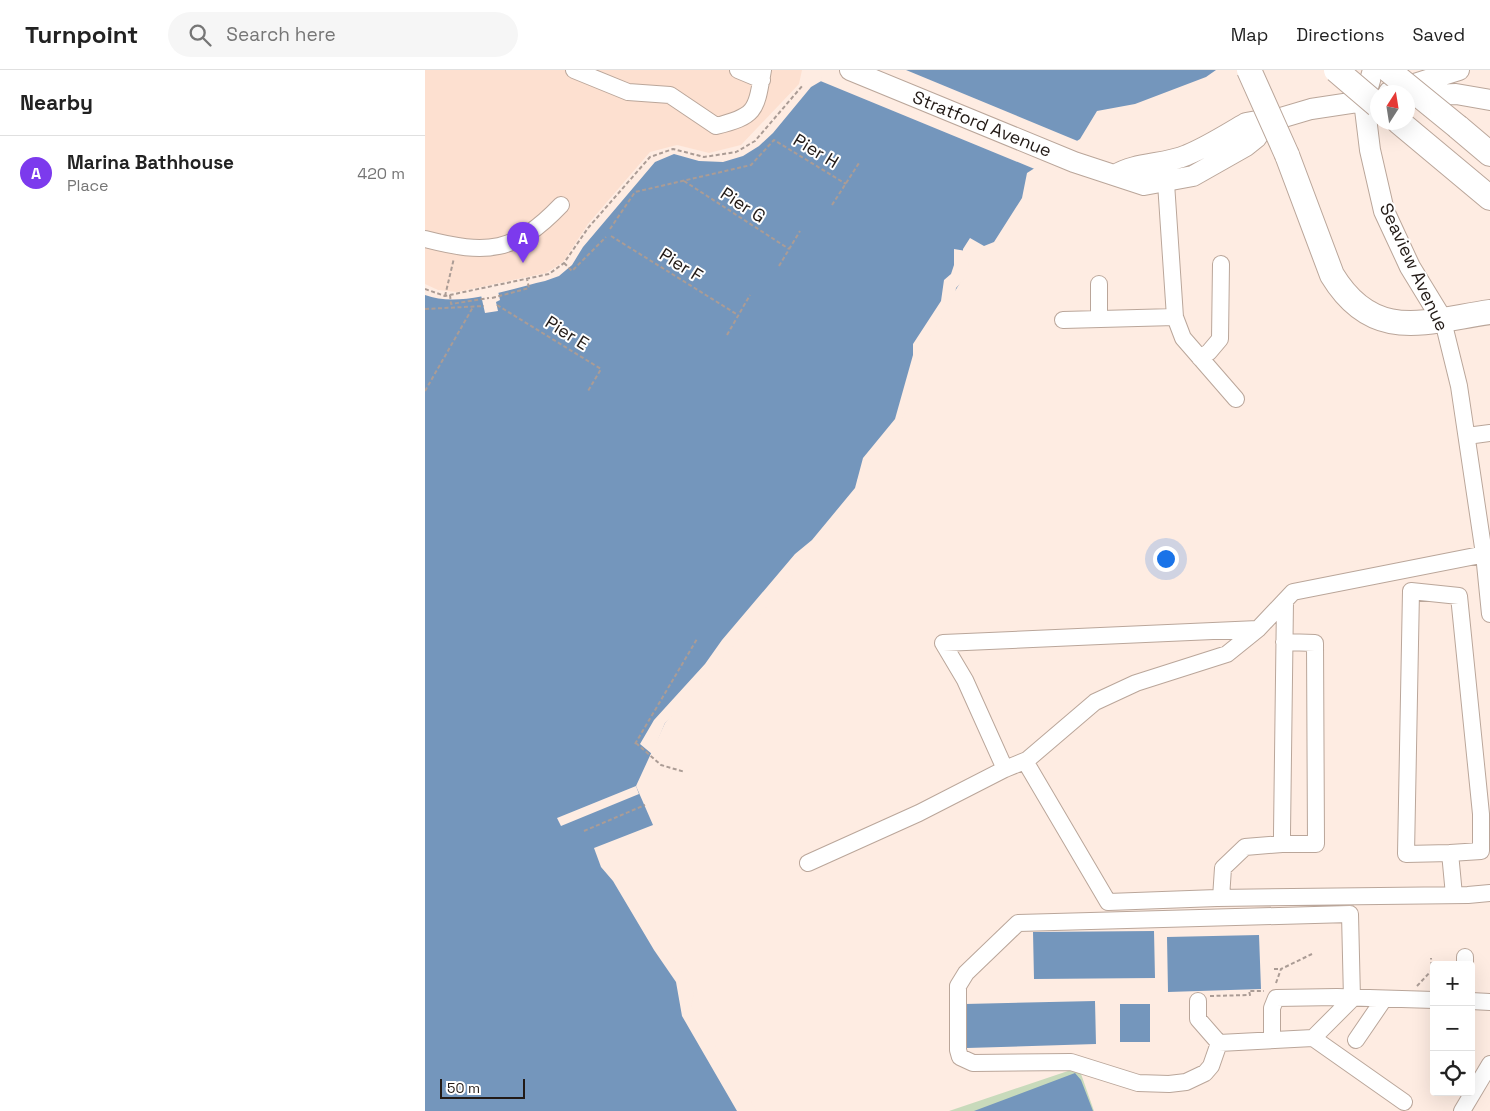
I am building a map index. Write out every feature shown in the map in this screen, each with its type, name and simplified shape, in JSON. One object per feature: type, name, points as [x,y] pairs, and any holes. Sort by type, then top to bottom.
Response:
[{"type":"highway","points":[[1249,70],[1287,155],[1328,267],[1343,291],[1363,308],[1388,321],[1413,324],[1443,322],[1490,312]]},
{"type":"highway","points":[[1336,70],[1370,97]]},
{"type":"highway","points":[[1388,70],[1490,154]]},
{"type":"highway","points":[[1409,130],[1490,198]]},
{"type":"main road","name":"Stratford Avenue","points":[[851,70],[1074,162],[1144,186],[1193,176],[1247,146],[1256,138],[1267,122]]},
{"type":"main road","name":"Seaview Avenue","points":[[1373,70],[1374,85]]},
{"type":"main road","points":[[1411,85],[1459,70]]},
{"type":"main road","points":[[1415,96],[1456,94],[1490,100]]},
{"type":"main road","points":[[1115,175],[1133,167],[1148,166],[1187,155],[1246,123],[1267,122],[1311,109],[1370,101]]},
{"type":"main road","name":"Seaview Avenue","points":[[1372,130],[1370,150],[1385,211],[1410,266],[1443,322]]},
{"type":"street","points":[[574,70],[628,92],[670,95],[716,126],[746,117],[755,106],[763,75],[738,70]]},
{"type":"street","points":[[1166,183],[1175,317],[1183,338],[1236,399]]},
{"type":"street","points":[[425,238],[477,249],[506,244],[532,232],[561,205]]},
{"type":"street","points":[[1200,358],[1209,352],[1220,338],[1221,264]]},
{"type":"street","points":[[1099,284],[1099,319]]},
{"type":"street","points":[[1063,320],[1175,317]]},
{"type":"street","name":"Seaview Avenue","points":[[1443,322],[1453,354],[1487,554],[1490,614]]},
{"type":"street","points":[[1467,436],[1490,432]]},
{"type":"street","points":[[808,863],[919,813],[1005,769],[1025,761],[1095,702],[1136,683],[1227,654],[1258,629],[1293,592],[1487,554]]},
{"type":"street","points":[[1423,566],[1427,592]]},
{"type":"street","points":[[1411,591],[1459,596],[1481,814],[1481,851],[1450,853],[1406,854],[1411,591]]},
{"type":"street","points":[[1282,844],[1285,601]]},
{"type":"street","points":[[1005,769],[965,680],[943,643],[1258,629]]},
{"type":"street","points":[[1221,898],[1223,868],[1245,847],[1316,844],[1315,642],[1284,642]]},
{"type":"street","points":[[1025,761],[1108,902],[1490,893]]},
{"type":"street","points":[[1450,853],[1454,895]]},
{"type":"street","points":[[1219,1043],[1211,1066],[1205,1073],[1186,1082],[1169,1084],[1138,1082],[1071,1062],[973,1063],[960,1057],[958,1050],[958,986],[966,973],[1018,923],[1350,914],[1352,999],[1313,1038]]},
{"type":"street","points":[[1272,1040],[1272,1008],[1276,994],[1352,999],[1430,1000]]},
{"type":"street","points":[[1202,999],[1198,1019],[1219,1043]]},
{"type":"street","points":[[1356,1040],[1384,1000]]},
{"type":"street","points":[[1475,1001],[1490,1002]]},
{"type":"street","points":[[1219,1043],[1313,1038],[1405,1102]]},
{"type":"street","points":[[1470,1108],[1490,1064]]},
{"type":"path","points":[[425,289],[445,296],[549,274],[564,263],[588,228],[650,157],[673,149],[705,157],[736,152],[761,135],[803,84]]},
{"type":"path","name":"Pier H","points":[[683,181],[751,165],[774,140],[846,184]]},
{"type":"path","points":[[832,205],[859,163]]},
{"type":"path","points":[[610,229],[635,192],[683,181]]},
{"type":"path","name":"Pier G","points":[[683,181],[789,250]]},
{"type":"path","points":[[779,266],[800,231]]},
{"type":"path","name":"Pier F","points":[[611,236],[738,315]]},
{"type":"path","points":[[564,263],[572,271],[606,237]]},
{"type":"path","points":[[445,296],[458,246]]},
{"type":"path","points":[[450,295],[451,304],[490,298],[529,288],[527,279]]},
{"type":"path","points":[[727,335],[750,295]]},
{"type":"path","name":"Pier E","points":[[497,305],[601,369],[588,391]]},
{"type":"path","points":[[425,309],[484,306]]},
{"type":"path","points":[[425,391],[473,307]]},
{"type":"path","points":[[685,772],[661,765],[635,743],[697,639]]},
{"type":"path","points":[[584,831],[645,805]]},
{"type":"path","points":[[1274,969],[1281,969],[1312,954]]},
{"type":"path","points":[[1416,987],[1431,970],[1431,958]]},
{"type":"path","points":[[1202,999],[1250,995],[1249,991],[1276,994],[1276,981],[1281,969]]},
{"type":"shaded area","points":[[425,70],[802,70],[799,84],[741,145],[709,153],[677,145],[650,152],[588,224],[563,262],[546,273],[457,292],[438,290],[425,284]]},
{"type":"green space","points":[[1068,1071],[1080,1071],[1094,1111],[949,1111]]},
{"type":"water","points":[[840,70],[1216,70],[1206,77],[1135,104],[1097,111],[1080,139],[1027,173],[1022,198],[994,242],[984,246],[970,238],[963,249],[963,278],[914,358],[902,412],[870,456],[857,481],[857,490],[793,571],[665,723],[636,786],[653,825],[594,848],[601,867],[613,881],[654,950],[665,951],[689,1008],[754,1111],[425,1111],[425,295],[453,299],[485,296],[559,276],[572,265],[583,247],[655,162],[674,154],[699,161],[723,162],[743,156],[759,146],[773,133],[811,87]]},
{"type":"water","points":[[1154,931],[1155,978],[1034,979],[1033,932]]},
{"type":"water","points":[[1259,935],[1261,989],[1168,992],[1167,937]]},
{"type":"water","points":[[1095,1001],[1096,1044],[967,1048],[965,1004]]},
{"type":"water","points":[[1120,1004],[1150,1004],[1150,1042],[1120,1042]]},
{"type":"water","points":[[1075,1073],[1081,1080],[1093,1111],[974,1111]]},
{"type":"pier","points":[[835,70],[906,70],[1080,142],[1037,170],[818,80]]},
{"type":"pier","points":[[954,249],[966,251],[970,273],[956,288],[955,295],[917,359],[905,413],[893,433],[872,457],[859,482],[859,491],[795,573],[684,705],[665,723],[652,754],[640,744],[654,720],[705,664],[722,640],[795,554],[812,540],[855,488],[863,458],[895,419],[913,355],[913,344],[941,301],[944,280],[951,274],[954,265]]},
{"type":"pier","points":[[498,291],[500,300],[496,302],[498,311],[485,313],[481,295]]},
{"type":"pier","points":[[636,786],[639,794],[561,826],[557,818]]},
{"type":"pier","points":[[660,948],[667,949],[694,992],[691,1007],[757,1111],[737,1111],[682,1016],[676,982],[654,950]]},
{"type":"place","name":"Marina Bathhouse","points":[[523,263]]}]
